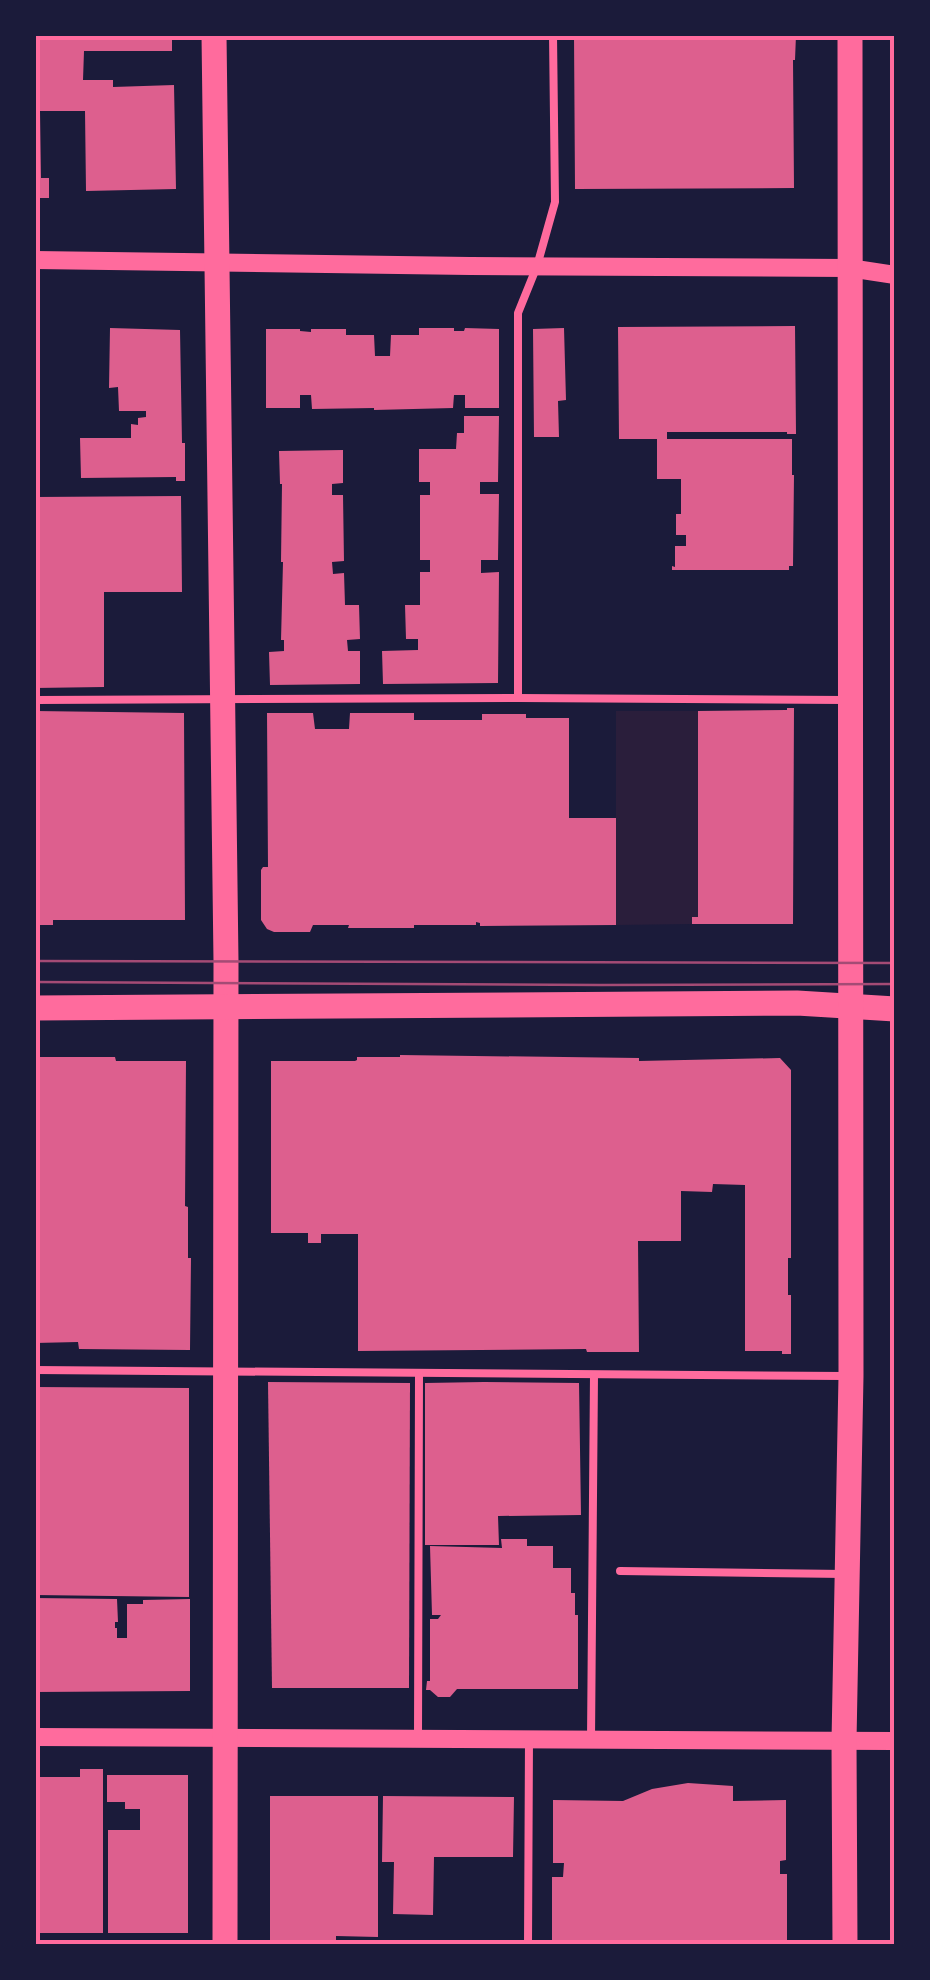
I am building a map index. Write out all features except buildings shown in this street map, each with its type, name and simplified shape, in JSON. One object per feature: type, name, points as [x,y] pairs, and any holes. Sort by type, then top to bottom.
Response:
[{"type":"main road","points":[[214,35],[226,1008],[225,1945]]},
{"type":"main road","points":[[845,1945],[844,1741],[851,1376],[850,35]]},
{"type":"main road","points":[[35,1008],[797,1002],[895,1009]]},
{"type":"street","points":[[35,260],[849,268],[895,275]]},
{"type":"street","points":[[35,1737],[895,1740]]},
{"type":"lane","points":[[518,698],[518,313],[537,266],[555,202],[553,35]]},
{"type":"lane","points":[[35,700],[851,700]]},
{"type":"lane","points":[[35,1370],[851,1376]]},
{"type":"lane","points":[[418,1374],[418,1738]]},
{"type":"lane","points":[[591,1740],[594,1375]]},
{"type":"lane","points":[[620,1571],[849,1574]]},
{"type":"lane","points":[[528,1945],[529,1739]]},
{"type":"shaded area","points":[[616,711],[698,711],[698,917],[692,917],[692,924],[616,925]]},
{"type":"tram line","points":[[35,961],[895,963]]},
{"type":"tram line","points":[[35,982],[895,984]]}]
